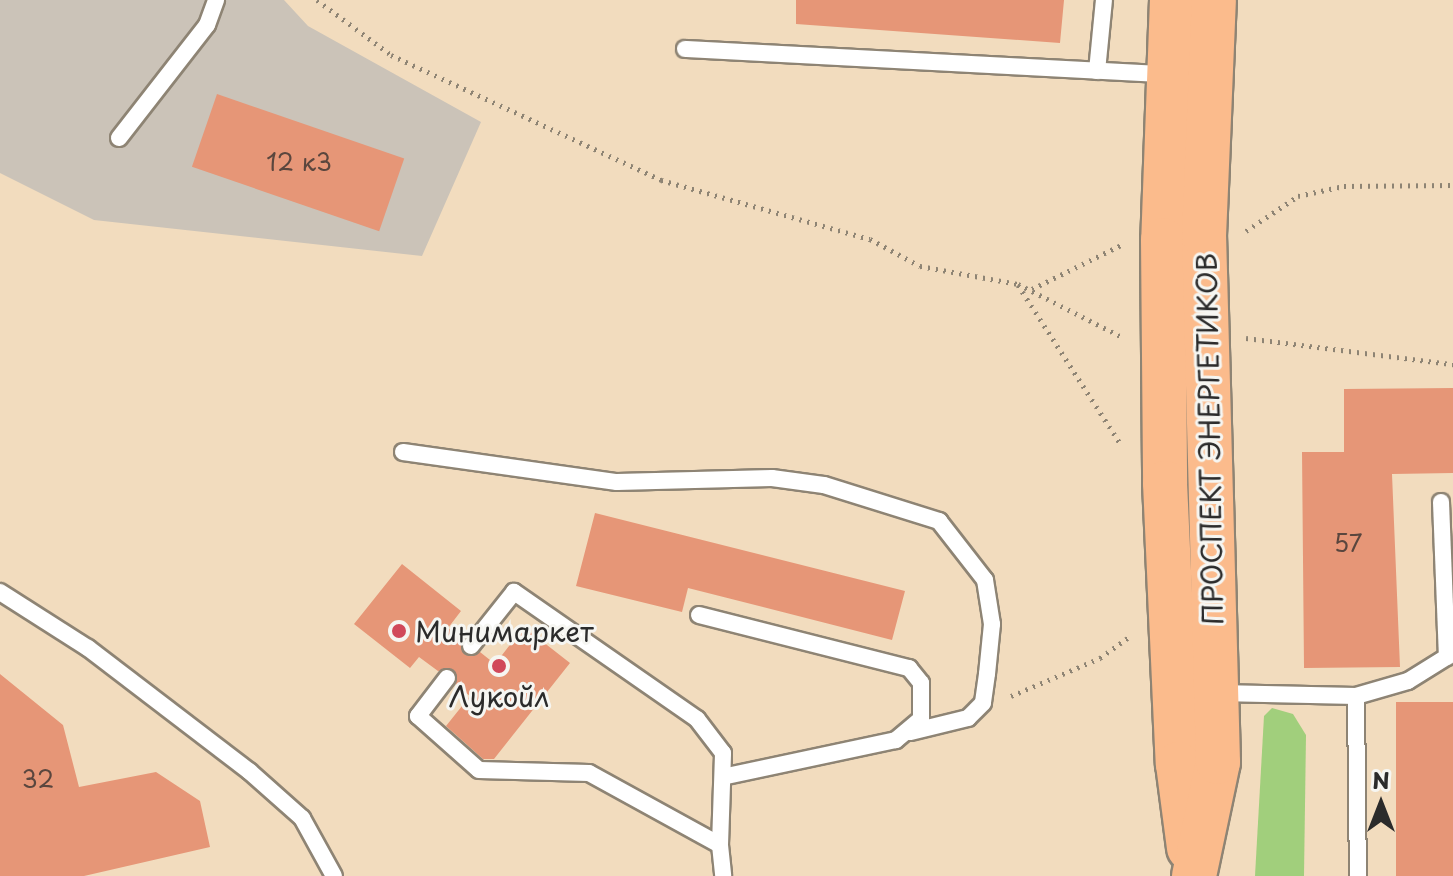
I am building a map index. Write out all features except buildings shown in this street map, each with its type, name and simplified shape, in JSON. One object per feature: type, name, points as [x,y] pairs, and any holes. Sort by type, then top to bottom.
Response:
[{"type":"main road","name":"ПРОСПЕКТ ЭНЕРГЕТИКОВ","points":[[1172,0],[1166,74],[1165,483],[1178,764],[1193,876]]},
{"type":"main road","name":"ПРОСПЕКТ ЭНЕРГЕТИКОВ","points":[[1193,876],[1218,762],[1204,236],[1214,0]]},
{"type":"lane","points":[[119,138],[207,25],[216,0]]},
{"type":"lane","points":[[1097,71],[1104,0]]},
{"type":"lane","points":[[685,49],[1166,74]]},
{"type":"lane","points":[[403,452],[617,482],[772,478],[824,485],[939,521],[985,580],[992,624],[983,703],[968,718],[727,776]]},
{"type":"lane","points":[[1217,693],[1356,696],[1408,681],[1450,655],[1441,502]]},
{"type":"lane","points":[[0,592],[88,648],[249,771],[302,818],[334,876]]},
{"type":"lane","points":[[471,646],[514,592],[697,719],[723,753],[727,776],[720,845],[723,876]]},
{"type":"lane","points":[[699,615],[909,668],[924,702],[911,732]]},
{"type":"lane","points":[[447,678],[418,716],[479,770],[589,773],[628,788],[720,845]]},
{"type":"lane","points":[[1356,696],[1358,876]]},
{"type":"path","points":[[317,0],[391,55],[661,180],[870,239],[920,266],[1018,284],[1123,338]]},
{"type":"path","points":[[1244,232],[1298,196],[1344,186],[1453,185]]},
{"type":"path","points":[[1032,289],[1124,243]]},
{"type":"path","points":[[1018,284],[1125,452]]},
{"type":"path","points":[[1241,338],[1453,364]]},
{"type":"path","points":[[983,703],[1068,674],[1136,631]]},
{"type":"shaded area","points":[[0,0],[284,0],[308,26],[481,122],[422,256],[94,220],[0,173]]},
{"type":"green space","points":[[1272,708],[1293,714],[1306,735],[1304,876],[1255,876],[1264,716]]},
{"type":"place","name":"Минимаркет","points":[[399,631]]},
{"type":"place","name":"Лукойл","points":[[499,666]]}]
